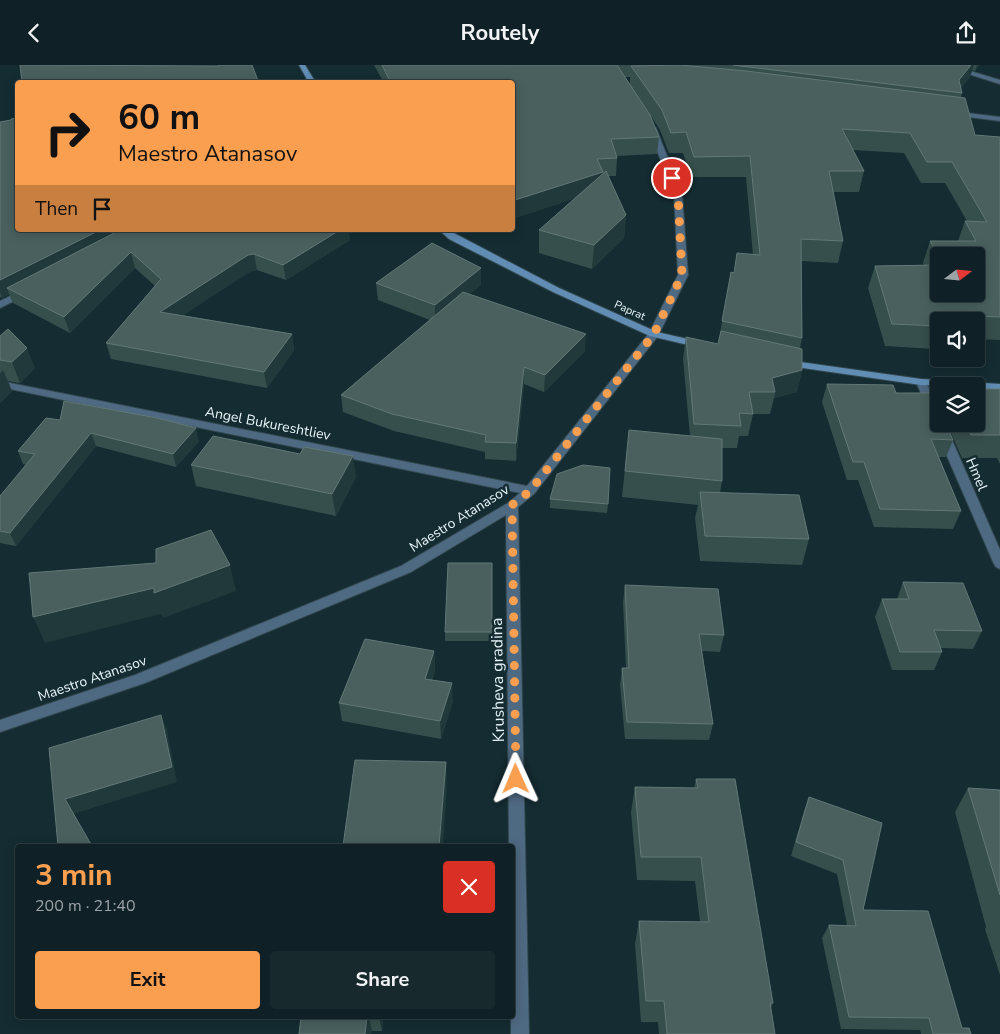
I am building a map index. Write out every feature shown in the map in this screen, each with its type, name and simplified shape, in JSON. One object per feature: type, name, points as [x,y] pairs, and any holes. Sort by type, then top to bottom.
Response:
[{"type":"main road","points":[[302,65],[311,80]]},
{"type":"main road","name":"Paprat","points":[[446,232],[556,290],[654,334],[711,347]]},
{"type":"main road","points":[[778,362],[921,382],[1000,387]]},
{"type":"street","points":[[943,65],[1000,82]]},
{"type":"street","points":[[942,112],[1000,119]]},
{"type":"street","name":"Maestro Atanasov","points":[[0,726],[140,679],[406,569],[512,505],[530,491],[654,334],[682,275],[678,194],[654,131],[648,123]]},
{"type":"street","points":[[0,305],[34,287]]},
{"type":"street","name":"Hmel","points":[[921,382],[930,402]]},
{"type":"street","name":"Angel Bukureshtliev","points":[[0,383],[530,491]]},
{"type":"street","name":"Hmel","points":[[943,432],[1000,564]]},
{"type":"street","name":"Krusheva gradina","points":[[512,505],[520,1034]]},
{"type":"building","points":[[20,65],[252,65],[258,80],[22,80]]},
{"type":"building","points":[[382,65],[617,65],[650,115],[659,137],[611,139],[617,158],[597,159],[603,172],[515,200],[515,80],[390,80]]},
{"type":"building","points":[[680,65],[746,71],[965,98],[975,135],[1000,137],[1000,317],[985,317],[985,312],[930,312],[930,326],[892,324],[875,266],[930,265],[930,303],[985,303],[985,247],[934,247],[930,241],[976,241],[965,221],[987,222],[952,162],[927,162],[910,133],[842,129],[864,171],[829,171],[843,241],[801,239],[802,338],[722,321],[731,272],[734,273],[737,253],[760,255],[750,156],[694,157],[686,132],[671,133],[662,110],[631,66]]},
{"type":"building","points":[[733,65],[971,65],[959,80],[962,93]]},
{"type":"building","points":[[15,118],[15,232],[96,232],[0,280],[0,122]]},
{"type":"building","points":[[606,171],[626,215],[594,245],[539,230]]},
{"type":"building","points":[[116,232],[337,232],[283,265],[254,254],[248,255],[160,312],[292,334],[264,372],[106,343],[161,279],[131,252],[64,317],[7,288]]},
{"type":"building","points":[[432,243],[481,268],[435,305],[376,283]]},
{"type":"building","points":[[463,292],[586,334],[545,375],[524,367],[516,443],[485,442],[486,435],[392,414],[341,395]]},
{"type":"building","points":[[8,329],[27,348],[12,362],[0,360],[0,336]]},
{"type":"building","points":[[721,331],[802,349],[802,370],[772,378],[775,392],[749,392],[753,414],[739,413],[741,426],[694,424],[686,337],[718,344]]},
{"type":"building","points":[[827,384],[893,385],[896,393],[930,393],[930,432],[950,432],[953,440],[931,439],[961,511],[880,509],[864,462],[853,462]]},
{"type":"building","points":[[985,389],[1000,389],[1000,435],[971,435],[970,432],[985,432]]},
{"type":"building","points":[[64,401],[157,418],[196,428],[173,454],[91,433],[10,533],[0,531],[0,496],[35,454],[18,451],[46,418],[60,420]]},
{"type":"building","points":[[629,430],[722,439],[722,481],[625,471]]},
{"type":"building","points":[[213,436],[300,454],[304,447],[353,456],[332,494],[191,465]]},
{"type":"building","points":[[583,465],[610,468],[608,504],[550,499],[557,474]]},
{"type":"building","points":[[700,492],[799,495],[809,539],[705,536]]},
{"type":"building","points":[[211,530],[230,565],[154,593],[154,588],[33,617],[29,573],[156,563],[156,549]]},
{"type":"building","points":[[448,563],[492,563],[492,632],[445,632]]},
{"type":"building","points":[[903,582],[963,583],[982,631],[934,630],[942,652],[900,652],[882,599],[909,599]]},
{"type":"building","points":[[625,585],[718,589],[724,635],[699,634],[713,724],[627,722],[622,668],[629,668]]},
{"type":"building","points":[[365,639],[434,651],[425,679],[452,683],[440,721],[339,703]]},
{"type":"building","points":[[161,715],[172,767],[65,799],[91,844],[58,844],[49,748]]},
{"type":"building","points":[[355,760],[446,762],[439,844],[343,844]]},
{"type":"building","points":[[696,779],[735,779],[773,1003],[770,1003],[775,1034],[667,1034],[664,1001],[646,1001],[639,921],[709,922],[701,857],[641,857],[635,787],[698,788]]},
{"type":"building","points":[[968,788],[1000,790],[1000,895]]},
{"type":"building","points":[[809,797],[882,823],[863,910],[928,911],[962,1028],[969,1028],[971,1034],[933,1034],[929,1018],[849,1017],[829,925],[856,926],[843,860],[796,842]]},
{"type":"building","points":[[301,1019],[367,1019],[365,1034],[299,1034]]},
{"type":"route","points":[[516,779],[512,505],[530,491],[654,334],[682,275],[678,194],[672,178]]}]
